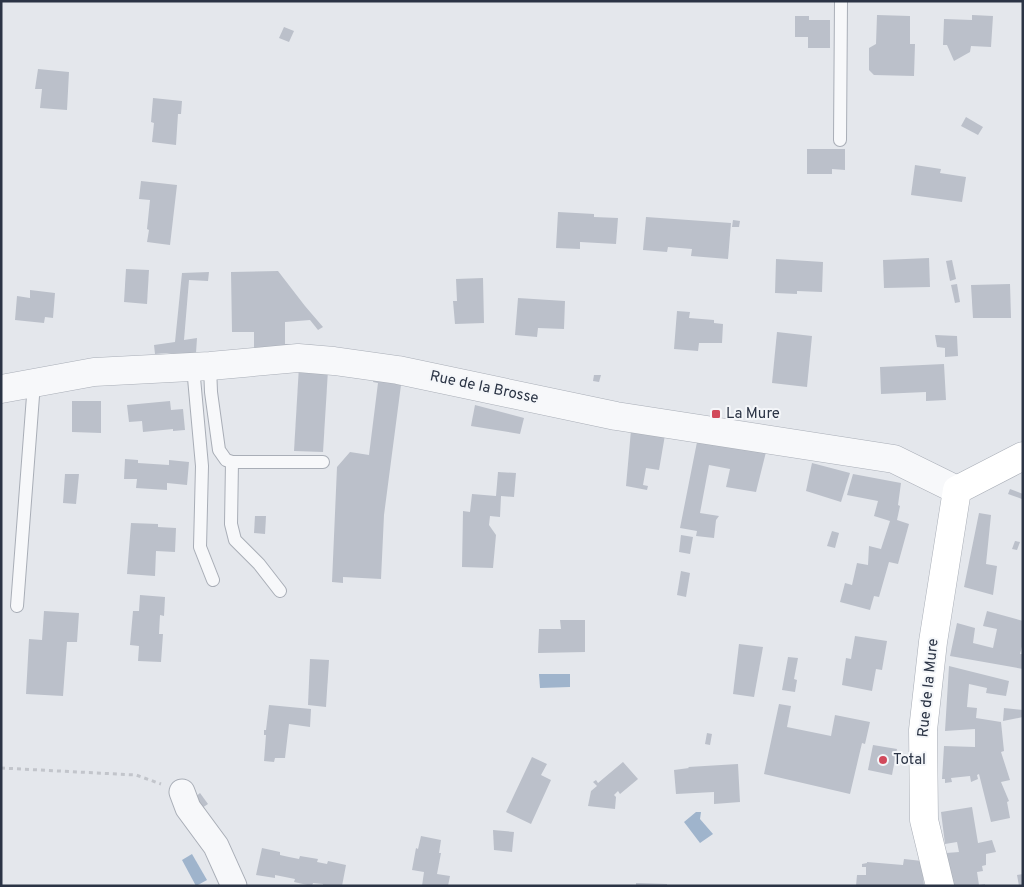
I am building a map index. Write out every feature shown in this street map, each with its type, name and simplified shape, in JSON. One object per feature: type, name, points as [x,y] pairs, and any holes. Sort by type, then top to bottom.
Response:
[{"type":"main road","points":[[957,490],[1023,456]]},
{"type":"main road","name":"Rue de la Mure","points":[[940,886],[924,820],[923,730],[933,642],[957,490]]},
{"type":"street","name":"Rue de la Brosse","points":[[1,389],[94,372],[298,358],[334,360],[398,370],[616,416],[894,459],[957,490]]},
{"type":"street","points":[[182,792],[188,808],[216,846],[234,886]]},
{"type":"lane","points":[[840,140],[841,1]]},
{"type":"lane","points":[[201,366],[210,392],[219,450],[226,460],[232,462],[323,462]]},
{"type":"lane","points":[[201,366],[202,466],[200,547],[213,580]]},
{"type":"lane","points":[[16,606],[34,383]]},
{"type":"lane","points":[[232,462],[231,524],[235,540],[259,564],[280,591]]},
{"type":"path","points":[[1,768],[136,775],[182,792]]},
{"type":"water","points":[[539,674],[570,674],[570,687],[540,688]]},
{"type":"water","points":[[696,812],[701,812],[700,819],[713,834],[700,843],[684,822]]},
{"type":"water","points":[[192,854],[207,880],[196,886],[182,860]]},
{"type":"building","points":[[877,15],[910,16],[910,44],[915,44],[914,76],[874,75],[869,70],[869,48],[876,44]]},
{"type":"building","points":[[972,15],[993,16],[991,47],[971,46],[970,52],[954,61],[947,45],[943,45],[944,19],[972,20]]},
{"type":"building","points":[[795,16],[809,16],[809,20],[830,20],[830,48],[808,48],[808,37],[795,37]]},
{"type":"building","points":[[284,27],[294,31],[289,42],[279,38]]},
{"type":"building","points":[[38,69],[69,72],[67,110],[40,108],[42,89],[35,89]]},
{"type":"building","points":[[153,98],[182,101],[181,114],[178,114],[176,145],[152,142],[154,123],[151,122]]},
{"type":"building","points":[[966,117],[983,127],[978,135],[961,126]]},
{"type":"building","points":[[807,149],[845,149],[845,170],[832,169],[832,174],[807,174]]},
{"type":"building","points":[[915,165],[941,169],[940,173],[966,177],[962,202],[911,195]]},
{"type":"building","points":[[141,181],[177,185],[170,245],[147,242],[150,200],[139,199]]},
{"type":"building","points":[[558,212],[594,214],[594,217],[618,218],[616,244],[580,242],[580,249],[556,248]]},
{"type":"building","points":[[646,217],[731,223],[728,259],[691,256],[692,249],[668,247],[667,252],[643,250]]},
{"type":"building","points":[[733,220],[740,221],[739,227],[732,227]]},
{"type":"building","points":[[929,258],[930,287],[884,288],[883,260]]},
{"type":"building","points":[[776,259],[823,262],[822,292],[797,291],[797,294],[775,293]]},
{"type":"building","points":[[952,260],[956,279],[950,281],[946,261]]},
{"type":"building","points":[[126,269],[149,270],[147,304],[124,302]]},
{"type":"building","points":[[278,271],[323,327],[318,330],[310,320],[285,322],[285,344],[317,345],[317,348],[254,348],[254,332],[232,332],[231,272]]},
{"type":"building","points":[[209,272],[208,281],[189,280],[184,340],[197,338],[196,353],[174,356],[174,354],[167,353],[155,354],[154,345],[175,342],[182,273]]},
{"type":"building","points":[[483,278],[484,323],[455,324],[453,301],[457,301],[456,279]]},
{"type":"building","points":[[957,284],[960,302],[955,303],[951,285]]},
{"type":"building","points":[[1010,284],[1011,318],[973,318],[971,285]]},
{"type":"building","points":[[30,290],[55,293],[53,318],[45,317],[44,323],[15,320],[17,296],[30,298]]},
{"type":"building","points":[[518,298],[565,301],[564,329],[538,328],[537,337],[515,335]]},
{"type":"building","points":[[677,311],[690,312],[689,318],[714,320],[714,323],[723,324],[722,343],[699,343],[698,351],[674,349]]},
{"type":"building","points":[[777,332],[812,336],[807,387],[772,383]]},
{"type":"building","points":[[935,335],[957,336],[958,356],[945,357],[945,348],[937,347]]},
{"type":"building","points":[[944,364],[946,400],[926,401],[926,392],[881,394],[880,367]]},
{"type":"building","points":[[299,366],[328,370],[323,452],[294,451]]},
{"type":"building","points":[[594,375],[601,375],[599,382],[593,381]]},
{"type":"building","points":[[374,376],[401,385],[384,515],[381,579],[343,577],[343,583],[332,582],[337,467],[350,452],[369,455],[378,383],[373,382]]},
{"type":"building","points":[[72,401],[101,401],[101,433],[72,432]]},
{"type":"building","points":[[170,401],[171,410],[183,409],[185,430],[173,431],[173,429],[143,432],[142,421],[129,422],[127,405]]},
{"type":"building","points":[[475,405],[524,418],[520,434],[471,426]]},
{"type":"building","points":[[631,430],[665,435],[659,470],[646,468],[643,485],[648,486],[647,490],[626,486]]},
{"type":"building","points":[[697,442],[766,452],[756,492],[726,487],[730,469],[709,465],[700,513],[719,516],[716,520],[714,538],[696,536],[697,531],[680,528]]},
{"type":"building","points":[[125,459],[138,460],[138,463],[169,465],[169,460],[189,462],[187,485],[167,483],[167,490],[136,488],[137,479],[124,479]]},
{"type":"building","points":[[812,463],[850,473],[841,502],[806,491]]},
{"type":"building","points":[[498,472],[516,473],[514,497],[501,496],[500,517],[490,516],[489,525],[496,535],[493,568],[462,567],[463,511],[470,512],[472,494],[496,496]]},
{"type":"building","points":[[65,474],[79,474],[76,504],[63,503]]},
{"type":"building","points":[[853,474],[901,483],[897,520],[909,524],[898,564],[889,562],[879,597],[874,596],[870,610],[840,602],[845,583],[852,585],[857,563],[868,565],[869,546],[881,549],[890,521],[874,516],[878,501],[847,495]]},
{"type":"building","points":[[1010,489],[1023,494],[1022,499],[1008,494]]},
{"type":"building","points":[[979,513],[991,515],[986,564],[997,566],[993,595],[964,587]]},
{"type":"building","points":[[255,516],[266,516],[265,534],[254,533]]},
{"type":"building","points":[[131,523],[158,524],[158,527],[176,528],[175,552],[156,551],[155,576],[127,574]]},
{"type":"building","points":[[832,531],[839,533],[835,548],[827,546]]},
{"type":"building","points":[[681,535],[693,537],[690,554],[679,552]]},
{"type":"building","points":[[1015,541],[1020,542],[1017,550],[1012,549]]},
{"type":"building","points":[[681,571],[690,573],[686,597],[677,595]]},
{"type":"building","points":[[140,595],[165,597],[164,616],[160,615],[159,634],[163,634],[161,662],[138,661],[139,646],[130,645],[133,611],[139,611]]},
{"type":"building","points":[[44,611],[79,613],[77,642],[67,642],[63,696],[26,694],[29,639],[42,640]]},
{"type":"building","points":[[987,611],[1023,621],[1023,643],[1020,654],[1023,654],[1023,669],[950,656],[957,623],[975,628],[973,643],[993,648],[997,629],[983,626]]},
{"type":"building","points":[[560,620],[585,620],[585,652],[538,653],[539,629],[561,629]]},
{"type":"building","points":[[855,636],[887,641],[882,670],[876,669],[872,691],[842,685],[846,658],[851,659]]},
{"type":"building","points":[[739,644],[763,647],[754,697],[733,694]]},
{"type":"building","points":[[788,657],[798,658],[794,679],[797,680],[795,692],[782,690]]},
{"type":"building","points":[[310,659],[329,660],[326,707],[308,705]]},
{"type":"building","points":[[949,666],[1009,681],[1006,696],[986,693],[987,688],[969,684],[967,707],[977,708],[976,718],[1001,722],[1004,751],[1001,752],[1010,780],[1001,782],[1009,801],[1007,802],[1010,818],[991,822],[979,774],[977,775],[978,779],[971,782],[970,776],[951,778],[952,782],[945,783],[945,779],[942,779],[944,746],[975,747],[975,729],[945,731]]},
{"type":"building","points":[[779,704],[791,706],[787,727],[831,736],[835,715],[870,722],[865,744],[862,743],[850,794],[764,774]]},
{"type":"building","points":[[269,705],[311,709],[310,727],[289,724],[285,758],[275,758],[274,762],[264,761],[266,735],[264,735],[264,730],[266,730]]},
{"type":"building","points":[[1004,708],[1023,710],[1023,717],[1003,721]]},
{"type":"building","points":[[707,733],[712,734],[710,745],[705,744]]},
{"type":"building","name":"Total","points":[[873,745],[897,749],[892,775],[868,770]]},
{"type":"building","points":[[532,757],[547,764],[541,775],[551,780],[531,824],[506,812]]},
{"type":"building","points":[[623,762],[638,779],[620,794],[618,791],[614,795],[616,797],[615,809],[588,806],[591,791],[597,786],[593,782],[596,780],[598,783]]},
{"type":"building","points":[[738,764],[740,802],[714,804],[714,792],[676,794],[674,770],[688,767]]},
{"type":"building","points":[[200,793],[208,804],[202,808],[194,798]]},
{"type":"building","points":[[972,807],[978,843],[992,840],[996,852],[986,854],[986,865],[982,866],[983,871],[977,872],[979,885],[985,884],[985,886],[950,886],[946,853],[959,852],[957,842],[945,844],[941,812]]},
{"type":"building","points":[[493,830],[514,832],[512,852],[494,850]]},
{"type":"building","points":[[421,836],[441,840],[439,853],[441,853],[437,874],[450,876],[448,886],[422,886],[424,872],[412,870],[416,848],[418,849]]},
{"type":"building","points":[[262,848],[280,852],[280,855],[289,857],[299,859],[300,856],[318,859],[317,862],[327,864],[328,861],[346,865],[342,886],[323,886],[323,884],[313,883],[312,886],[294,882],[295,879],[275,875],[275,878],[256,875]]},
{"type":"building","points":[[904,859],[922,861],[924,886],[856,886],[857,875],[866,875],[866,867],[862,867],[862,864],[867,862],[903,865]]},
{"type":"building","points":[[1023,874],[1023,886],[1019,886],[1017,875]]},
{"type":"building","points":[[636,883],[667,884],[667,886],[636,886]]},
{"type":"place","name":"La Mure","points":[[716,414]]},
{"type":"place","name":"Total","points":[[883,760]]}]
